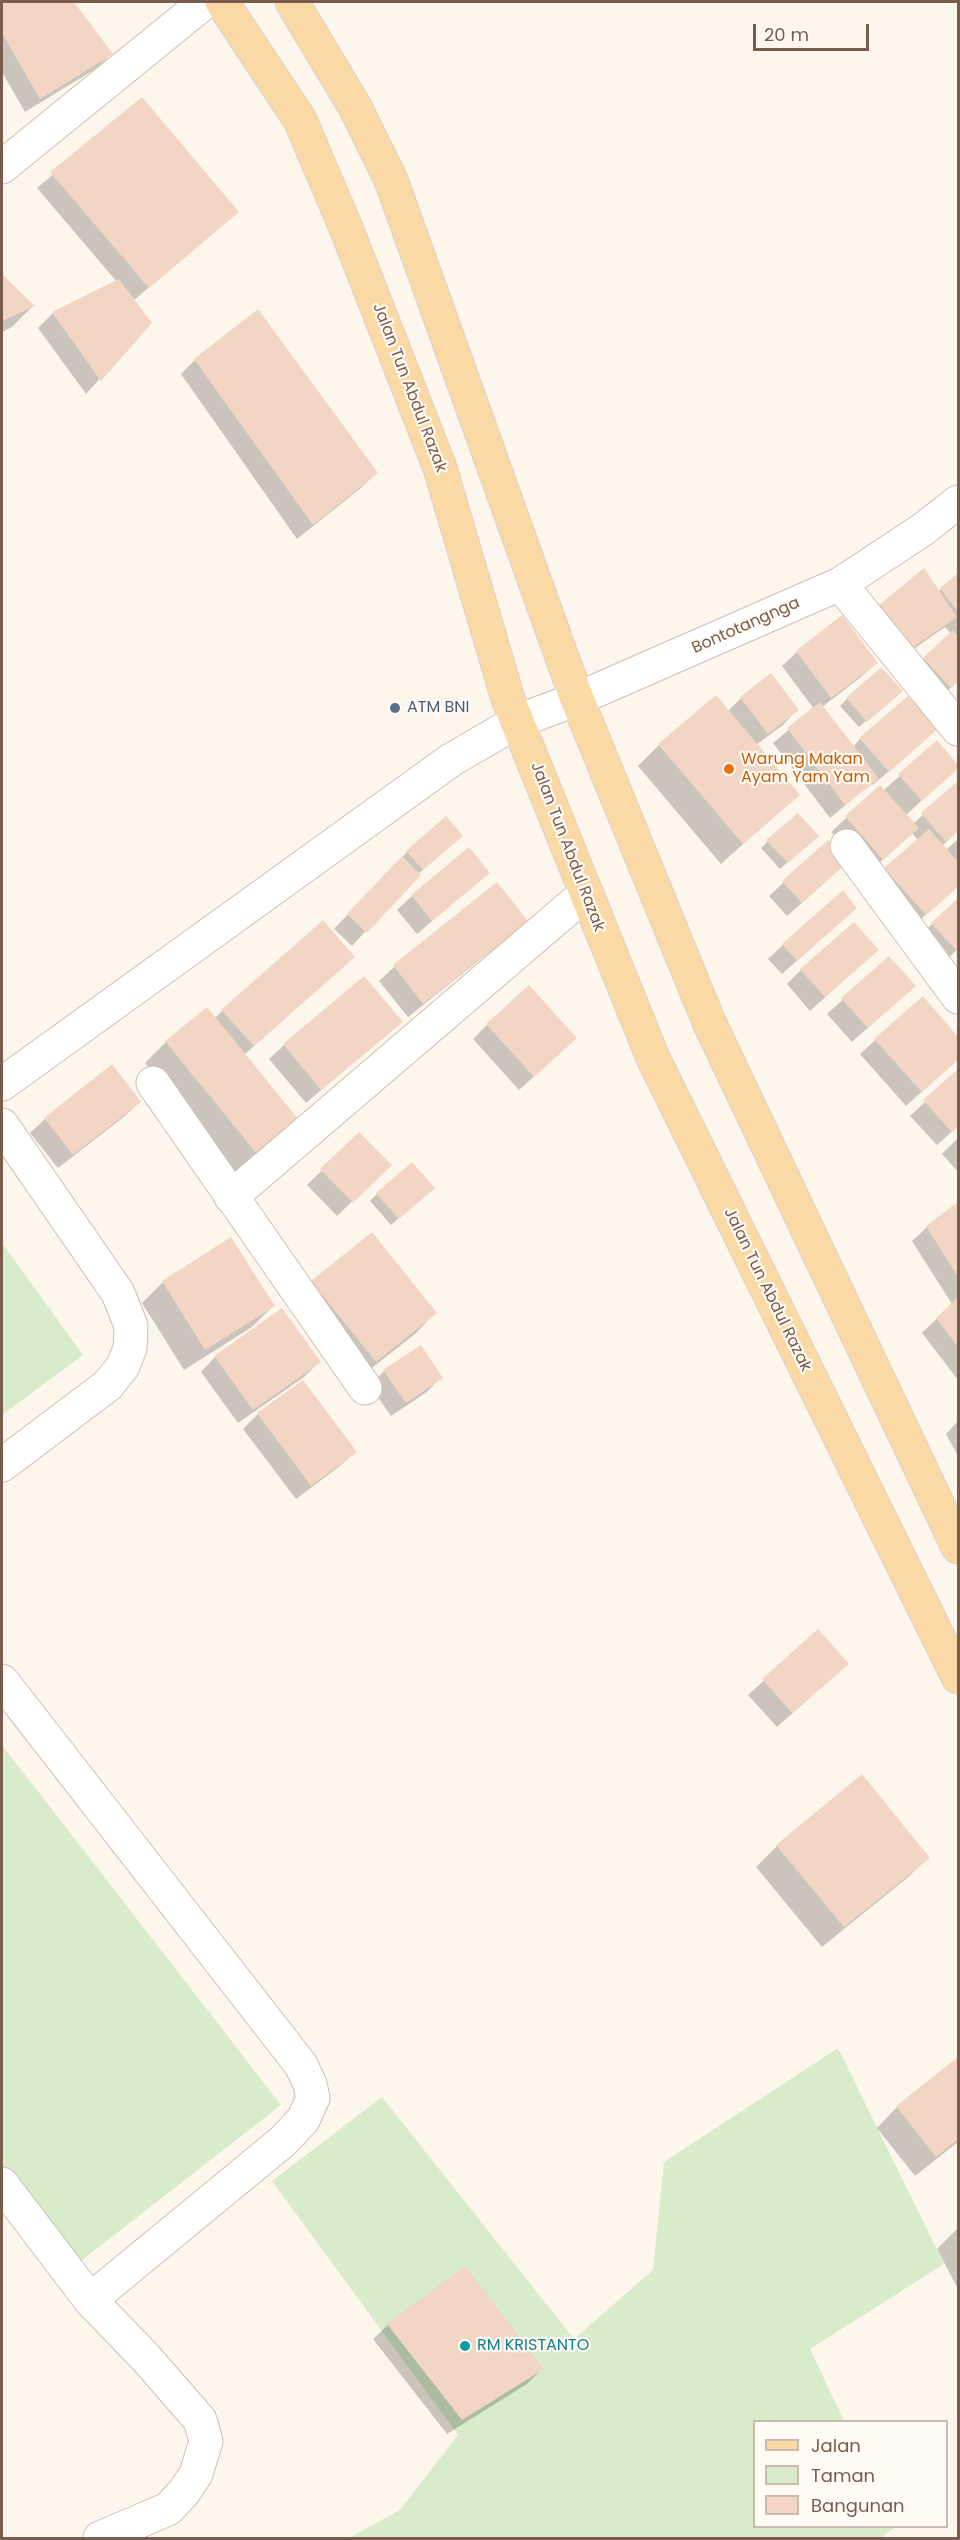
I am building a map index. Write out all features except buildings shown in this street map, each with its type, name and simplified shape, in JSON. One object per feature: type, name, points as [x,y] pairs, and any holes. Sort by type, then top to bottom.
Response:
[{"type":"main road","name":"Jalan Tun Abdul Razak","points":[[222,2],[300,120],[346,228],[440,468],[508,699],[653,1058],[958,1677]]},
{"type":"main road","points":[[292,2],[355,107],[391,180],[577,699],[709,1022],[958,1547]]},
{"type":"street","points":[[2,167],[205,2]]},
{"type":"street","name":"Bontotangnga","points":[[2,1084],[451,760],[518,721],[577,699],[840,584],[922,530],[958,502]]},
{"type":"street","points":[[840,584],[958,729]]},
{"type":"street","points":[[847,846],[958,997]]},
{"type":"street","points":[[231,1197],[585,894]]},
{"type":"street","points":[[153,1083],[365,1388]]},
{"type":"street","points":[[2,1125],[118,1293],[131,1326],[130,1348],[123,1366],[108,1385],[2,1465]]},
{"type":"street","points":[[2,1681],[301,2065],[310,2084],[313,2098],[303,2120],[282,2142],[90,2300]]},
{"type":"street","points":[[2,2184],[90,2300],[146,2358],[165,2383],[200,2420],[206,2441],[196,2474],[184,2492],[168,2509],[100,2538]]},
{"type":"green space","points":[[2,1243],[83,1355],[2,1415]]},
{"type":"green space","points":[[2,1745],[281,2105],[68,2271],[2,2183]]},
{"type":"green space","points":[[838,2048],[944,2264],[810,2349],[844,2420],[753,2420],[753,2528],[894,2528],[880,2538],[349,2538],[400,2510],[458,2435],[272,2181],[382,2097],[574,2339],[653,2270],[664,2162]]},
{"type":"place","name":"ATM BNI","points":[[395,708]]},
{"type":"place","name":"Warung Makan Ayam Yam Yam","points":[[729,769]]},
{"type":"place","name":"RM KRISTANTO","points":[[465,2346]]}]
